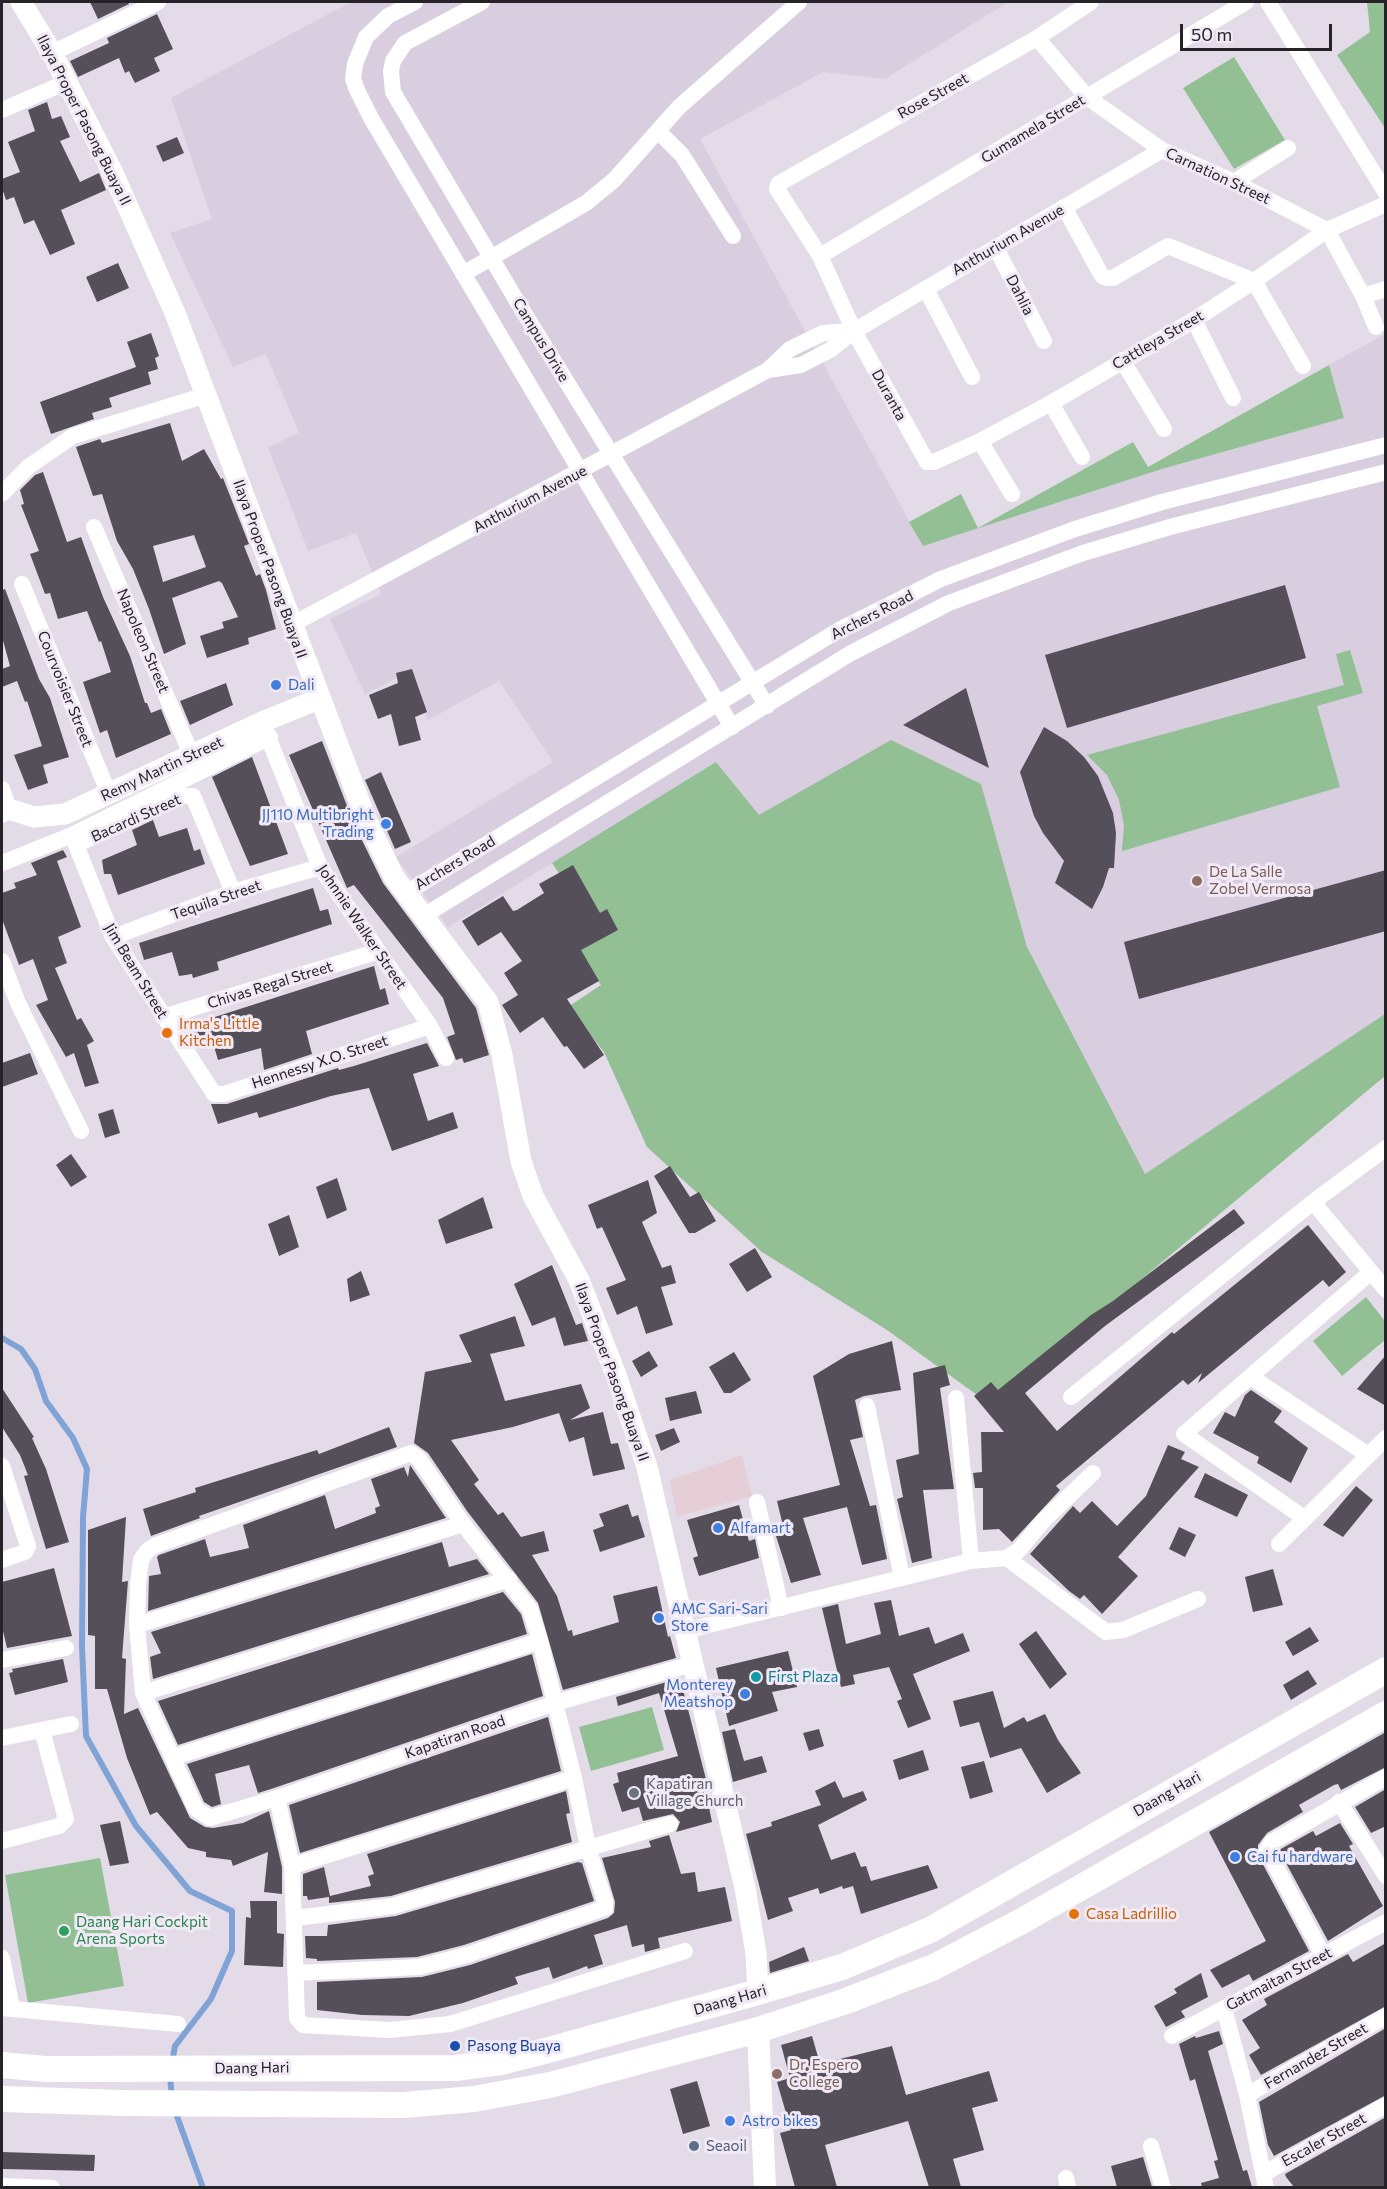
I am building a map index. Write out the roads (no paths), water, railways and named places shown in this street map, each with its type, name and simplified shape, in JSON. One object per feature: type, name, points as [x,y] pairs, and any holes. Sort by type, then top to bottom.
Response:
[{"type":"main road","name":"Daang Hari","points":[[2,2065],[46,2069],[456,2068],[501,2062],[758,1992],[842,1967],[930,1930],[1386,1670]]},
{"type":"main road","points":[[2,2099],[123,2103],[404,2105],[474,2099],[550,2085],[758,2030],[855,1998],[934,1967],[1020,1922],[1386,1714]]},
{"type":"main road","points":[[758,2030],[765,2187]]},
{"type":"street","name":"Ilaya Proper Pasong Buaya II","points":[[21,2],[52,53],[112,171],[175,313],[366,819],[394,877],[425,915],[488,1002],[502,1055],[521,1161],[533,1196],[579,1280],[616,1375],[647,1467],[745,1888],[756,1953],[758,1992]]},
{"type":"street","points":[[52,53],[158,2]]},
{"type":"street","points":[[415,2],[388,16],[366,37],[359,50],[353,79],[371,118],[732,727]]},
{"type":"street","name":"Campus Drive","points":[[482,2],[405,43],[393,61],[391,81],[393,92],[612,456],[767,706]]},
{"type":"street","points":[[463,274],[586,203],[614,180],[679,107],[799,2]]},
{"type":"street","name":"Rose Street","points":[[777,189],[783,179],[1037,38],[1091,2]]},
{"type":"street","name":"Gumamela Street","points":[[820,256],[1246,2]]},
{"type":"street","points":[[1268,2],[1386,194]]},
{"type":"street","name":"Carnation Street","points":[[1037,38],[1087,96],[1162,150],[1234,182],[1327,230]]},
{"type":"street","points":[[2,110],[67,82]]},
{"type":"street","points":[[658,131],[682,155],[732,236]]},
{"type":"street","points":[[1234,182],[1288,148]]},
{"type":"street","name":"Anthurium Avenue","points":[[291,625],[612,456],[768,370],[801,365],[830,350],[854,331],[1162,150]]},
{"type":"street","name":"Duranta","points":[[777,189],[820,256],[854,331],[924,459]]},
{"type":"street","name":"Cattleya Street","points":[[924,459],[934,462],[980,441],[1050,403],[1194,320],[1254,282],[1327,230],[1386,204]]},
{"type":"street","points":[[1064,207],[1102,276],[1107,278],[1113,278],[1168,246],[1254,282],[1303,366]]},
{"type":"street","points":[[1327,230],[1363,296],[1376,327]]},
{"type":"street","name":"Dahlia","points":[[996,248],[1044,341]]},
{"type":"street","points":[[926,289],[972,377]]},
{"type":"street","points":[[1363,296],[1386,289]]},
{"type":"street","points":[[1194,320],[1233,398]]},
{"type":"street","points":[[1122,360],[1164,429]]},
{"type":"street","points":[[2,494],[28,468],[73,436],[206,395]]},
{"type":"street","points":[[1050,403],[1082,457]]},
{"type":"street","points":[[980,441],[1012,494]]},
{"type":"street","name":"Archers Road","points":[[406,893],[839,630],[942,579],[1075,529],[1162,502],[1386,445]]},
{"type":"street","name":"Archers Road","points":[[425,915],[850,653],[949,603],[1094,549],[1181,524],[1386,472]]},
{"type":"street","name":"Napoleon Street","points":[[94,526],[192,756]]},
{"type":"street","name":"Courvoisier Street","points":[[22,584],[109,794]]},
{"type":"street","name":"Remy Martin Street","points":[[5,810],[34,817],[66,814],[192,756],[266,730],[319,699]]},
{"type":"street","points":[[2,863],[74,840],[266,730]]},
{"type":"street","name":"Johnnie Walker Street","points":[[266,730],[320,867],[376,952],[430,1026],[446,1058]]},
{"type":"street","points":[[2,789],[5,810]]},
{"type":"street","name":"Bacardi Street","points":[[74,840],[181,796],[193,796],[233,892]]},
{"type":"street","name":"Jim Beam Street","points":[[74,840],[112,937],[211,1090]]},
{"type":"street","name":"Tequila Street","points":[[112,937],[233,892],[320,867]]},
{"type":"street","name":"Chivas Regal Street","points":[[164,1017],[376,952]]},
{"type":"street","points":[[2,961],[18,1003],[81,1131]]},
{"type":"street","name":"Hennessy X.O. Street","points":[[211,1090],[214,1094],[225,1094],[430,1026]]},
{"type":"street","points":[[1071,1397],[1313,1202],[1386,1148]]},
{"type":"street","points":[[1313,1202],[1386,1290]]},
{"type":"street","points":[[1304,1518],[1184,1434],[1371,1272]]},
{"type":"street","points":[[1251,1377],[1368,1455]]},
{"type":"street","points":[[956,1398],[971,1562]]},
{"type":"street","points":[[867,1406],[902,1578]]},
{"type":"street","points":[[1280,1544],[1386,1438]]},
{"type":"street","points":[[295,1973],[419,1967],[467,1955],[601,1910],[605,1902],[588,1847],[574,1778],[540,1641],[530,1609],[509,1579],[464,1524],[419,1459],[411,1453],[154,1546],[141,1560],[136,1625],[143,1693],[174,1757],[540,1641]]},
{"type":"street","points":[[2,1469],[28,1550],[2,1560]]},
{"type":"street","points":[[684,1631],[971,1562],[1007,1558],[1019,1550],[1043,1521],[1093,1473]]},
{"type":"street","points":[[757,1502],[780,1608]]},
{"type":"street","points":[[136,1625],[464,1524]]},
{"type":"street","points":[[1007,1558],[1106,1632],[1123,1630],[1198,1599]]},
{"type":"street","points":[[143,1693],[509,1579]]},
{"type":"street","points":[[2,1660],[66,1648]]},
{"type":"street","name":"Kapatiran Road","points":[[174,1757],[196,1809],[210,1818],[219,1817],[555,1703],[692,1664]]},
{"type":"street","points":[[2,1738],[71,1724]]},
{"type":"street","points":[[2,1841],[60,1826],[66,1819],[42,1730]]},
{"type":"street","points":[[1323,1955],[1267,1850],[1272,1842],[1386,1777]]},
{"type":"street","points":[[292,1866],[574,1778]]},
{"type":"street","points":[[277,1798],[292,1866],[296,1918],[297,2018],[303,2025],[389,2030],[450,2024],[685,1951]]},
{"type":"street","points":[[1340,1802],[1386,1876]]},
{"type":"street","points":[[296,1918],[393,1906],[670,1824]]},
{"type":"street","name":"Gatmaitan Street","points":[[1172,2036],[1386,1922]]},
{"type":"street","points":[[2,1958],[7,2008],[178,2024]]},
{"type":"street","points":[[1224,2008],[1247,2096],[1264,2181]]},
{"type":"street","name":"Fernandez Street","points":[[1247,2096],[1386,2016]]},
{"type":"street","name":"Escaler Street","points":[[1264,2181],[1386,2105]]},
{"type":"street","points":[[1151,2146],[1163,2187]]},
{"type":"street","points":[[2,2186],[52,2187]]},
{"type":"waterway","points":[[2,1338],[21,1349],[35,1369],[46,1401],[73,1438],[87,1469],[83,1517],[82,1647],[86,1736],[136,1826],[190,1891],[232,1911],[232,1951],[211,1999],[175,2046],[172,2063]]},
{"type":"waterway","points":[[170,2076],[172,2098]]},
{"type":"waterway","points":[[174,2108],[203,2188]]},
{"type":"place","name":"Dali","points":[[276,685]]},
{"type":"place","name":"JJ110 Multibright Trading","points":[[386,824]]},
{"type":"place","name":"De La Salle Zobel Vermosa","points":[[1197,881]]},
{"type":"place","name":"Irma's Little Kitchen","points":[[167,1033]]},
{"type":"place","name":"Alfamart","points":[[718,1528]]},
{"type":"place","name":"AMC Sari-Sari Store","points":[[659,1618]]},
{"type":"place","name":"First Plaza","points":[[756,1677]]},
{"type":"place","name":"Monterey Meatshop","points":[[745,1694]]},
{"type":"place","name":"Kapatiran Village Church","points":[[634,1793]]},
{"type":"place","name":"Cai fu hardware","points":[[1235,1857]]},
{"type":"place","name":"Casa Ladrillio","points":[[1074,1914]]},
{"type":"place","name":"Daang Hari Cockpit Arena Sports","points":[[64,1931]]},
{"type":"place","name":"Pasong Buaya","points":[[455,2046]]},
{"type":"place","name":"Dr. Espero College","points":[[777,2074]]},
{"type":"place","name":"Astro bikes","points":[[730,2121]]},
{"type":"place","name":"Seaoil","points":[[694,2146]]}]
